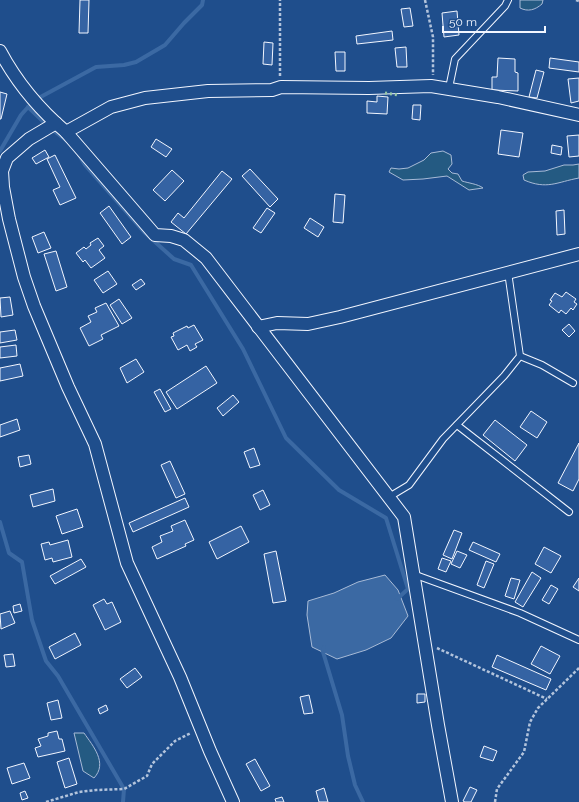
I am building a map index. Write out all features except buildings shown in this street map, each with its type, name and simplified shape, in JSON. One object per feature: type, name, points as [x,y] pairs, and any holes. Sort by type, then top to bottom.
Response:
[{"type":"street","points":[[0,52],[13,74],[56,123],[66,132],[155,235],[171,236],[184,240],[206,258],[404,517],[452,802]]},
{"type":"street","points":[[66,132],[111,107],[145,98],[208,91],[272,90],[281,87],[369,88],[431,86],[449,88],[579,115]]},
{"type":"street","points":[[56,123],[29,139],[7,158],[2,172],[3,187],[9,219],[24,277],[34,306],[68,387],[95,444],[127,563],[180,677],[201,730],[233,802]]},
{"type":"street","points":[[258,327],[277,323],[308,324],[340,317],[579,254]]},
{"type":"lane","points":[[449,88],[455,59],[505,6],[508,0]]},
{"type":"lane","points":[[389,497],[409,485],[443,439],[504,376],[520,356],[508,272]]},
{"type":"lane","points":[[520,356],[542,365],[573,383]]},
{"type":"lane","points":[[457,425],[569,512]]},
{"type":"lane","points":[[413,574],[520,613],[579,640]]},
{"type":"path","points":[[280,0],[281,87]]},
{"type":"path","points":[[425,0],[433,37],[434,70],[431,86]]},
{"type":"path","points":[[425,646],[433,647],[547,699]]},
{"type":"path","points":[[495,802],[497,789],[524,752],[530,722],[538,708],[579,668]]},
{"type":"path","points":[[46,802],[78,792],[124,789],[147,776],[152,764],[175,741],[201,730]]},
{"type":"shaded area","points":[[520,0],[543,0],[542,4],[529,10],[520,8]]},
{"type":"shaded area","points":[[443,151],[451,155],[452,164],[448,169],[452,173],[458,174],[462,181],[483,188],[469,190],[447,176],[403,180],[389,172],[391,168],[408,168],[424,160],[431,153]]},
{"type":"shaded area","points":[[579,164],[579,178],[546,185],[524,180],[523,175],[528,172],[545,171],[564,165]]},
{"type":"shaded area","points":[[385,575],[398,590],[408,616],[391,638],[366,650],[337,659],[312,647],[307,615],[308,601],[334,593],[358,582]]},
{"type":"shaded area","points":[[74,733],[84,733],[98,755],[100,766],[94,778],[83,771]]},
{"type":"waterway","points":[[35,100],[96,67],[124,65],[136,62],[165,45],[202,5],[203,0]]},
{"type":"waterway","points":[[0,151],[21,115],[29,106]]},
{"type":"waterway","points":[[28,107],[49,127],[67,141]]},
{"type":"waterway","points":[[79,155],[85,165],[144,232],[174,259],[191,265],[243,349],[286,438],[339,490],[386,518],[408,589],[397,599]]},
{"type":"waterway","points":[[0,522],[9,553],[22,562],[32,620],[46,661],[58,676],[124,789],[123,802]]},
{"type":"waterway","points":[[324,647],[323,652],[342,715],[348,756],[355,785],[363,802]]},
{"type":"hedge","points":[[385,93],[399,95]]}]
